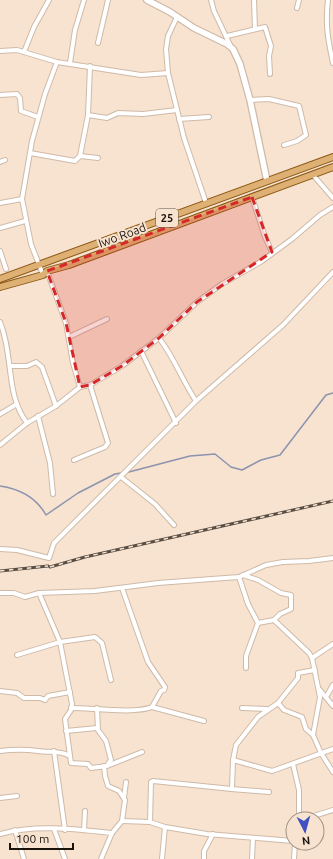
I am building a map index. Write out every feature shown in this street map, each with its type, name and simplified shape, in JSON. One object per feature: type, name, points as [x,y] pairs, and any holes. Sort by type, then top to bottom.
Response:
[{"type":"main road","name":"Iwo Road","points":[[0,279],[333,157]]},
{"type":"main road","name":"Iwo Road","points":[[0,287],[70,265],[333,167]]},
{"type":"street","points":[[24,52],[34,27],[48,0]]},
{"type":"street","points":[[70,63],[75,30],[84,0]]},
{"type":"street","points":[[98,43],[106,0]]},
{"type":"street","points":[[147,0],[231,47]]},
{"type":"street","points":[[211,0],[214,11],[240,64],[250,100],[267,181]]},
{"type":"street","points":[[254,0],[255,29]]},
{"type":"street","points":[[297,8],[299,0]]},
{"type":"street","points":[[328,0],[326,35],[333,63]]},
{"type":"street","points":[[177,17],[168,36],[166,49],[168,73],[179,119],[206,204]]},
{"type":"street","points":[[227,36],[265,27],[271,46],[269,56],[270,74]]},
{"type":"street","points":[[0,51],[17,50],[57,62],[90,66],[141,76],[168,73]]},
{"type":"street","points":[[57,62],[38,117],[22,199],[26,221],[39,265],[45,273],[66,323],[73,363],[80,387]]},
{"type":"street","points":[[30,153],[74,162],[80,156],[88,114],[90,66]]},
{"type":"street","points":[[0,95],[17,94],[20,98],[21,111],[38,117]]},
{"type":"street","points":[[250,100],[275,100],[300,107],[306,135],[297,141],[284,145]]},
{"type":"street","points":[[88,114],[107,118],[118,113],[143,114],[177,110]]},
{"type":"street","points":[[179,119],[209,117]]},
{"type":"street","points":[[80,156],[98,158]]},
{"type":"street","points":[[313,175],[333,198]]},
{"type":"street","points":[[252,197],[265,237],[272,252]]},
{"type":"street","points":[[0,203],[22,199]]},
{"type":"street","points":[[0,445],[27,423],[56,406],[80,387],[90,385],[122,366],[159,338],[197,302],[222,284],[249,270],[292,239],[320,215],[333,207]]},
{"type":"street","points":[[0,228],[26,221]]},
{"type":"street","points":[[0,251],[6,269]]},
{"type":"street","points":[[0,549],[49,558],[54,542],[122,476],[131,465],[176,423],[196,401],[283,325],[333,272]]},
{"type":"street","points":[[69,337],[108,319]]},
{"type":"street","points":[[0,322],[5,333],[11,366],[11,385],[17,404],[27,423]]},
{"type":"street","points":[[0,336],[5,333]]},
{"type":"street","points":[[159,338],[172,357],[181,378],[196,401]]},
{"type":"street","points":[[141,351],[176,423]]},
{"type":"street","points":[[11,366],[27,366],[36,362],[42,367],[56,406]]},
{"type":"street","points":[[74,460],[105,447],[108,443],[90,385]]},
{"type":"street","points":[[0,414],[17,404]]},
{"type":"street","points":[[38,416],[50,464],[53,494]]},
{"type":"street","points":[[122,476],[155,504],[174,525]]},
{"type":"street","points":[[0,593],[14,594],[25,597],[39,593],[95,591],[241,576],[266,565],[283,562],[333,558]]},
{"type":"street","points":[[241,576],[258,580],[281,593],[289,593],[291,595],[291,609],[280,614],[274,620],[258,624]]},
{"type":"street","points":[[241,576],[248,604],[258,624],[246,656],[246,668]]},
{"type":"street","points":[[122,588],[148,662],[165,687],[152,707]]},
{"type":"street","points":[[39,593],[60,642],[70,692],[71,708],[65,719],[71,763],[88,764],[91,768],[105,766],[142,752]]},
{"type":"street","points":[[274,620],[310,653],[312,658],[319,689],[319,704],[313,735]]},
{"type":"street","points":[[17,655],[60,642],[92,637],[100,640],[111,680]]},
{"type":"street","points":[[312,658],[333,644]]},
{"type":"street","points":[[231,789],[232,768],[236,745],[267,709],[278,703],[298,678],[298,672],[315,670]]},
{"type":"street","points":[[319,689],[332,687]]},
{"type":"street","points":[[326,697],[332,687]]},
{"type":"street","points":[[319,689],[333,706]]},
{"type":"street","points":[[0,691],[17,693],[24,698],[40,698],[45,700],[48,696],[70,692]]},
{"type":"street","points":[[278,703],[284,710],[302,718],[306,729],[313,735],[321,753],[333,772]]},
{"type":"street","points":[[71,708],[130,710],[152,707],[204,721]]},
{"type":"street","points":[[97,708],[97,728],[106,741],[111,757],[110,762],[105,766]]},
{"type":"street","points":[[242,708],[267,709]]},
{"type":"street","points":[[66,731],[97,728]]},
{"type":"street","points":[[306,729],[314,729]]},
{"type":"street","points":[[64,753],[69,748]]},
{"type":"street","points":[[0,751],[28,749],[64,753],[70,756]]},
{"type":"street","points":[[233,760],[272,771],[333,749]]},
{"type":"street","points":[[54,752],[65,830]]},
{"type":"street","points":[[232,768],[240,762]]},
{"type":"street","points":[[293,764],[299,790],[299,811]]},
{"type":"street","points":[[105,766],[105,776],[108,786],[118,790],[124,798]]},
{"type":"street","points":[[150,822],[151,782],[153,781],[269,792]]},
{"type":"street","points":[[101,859],[112,833],[122,821],[126,782]]},
{"type":"street","points":[[0,798],[17,796]]},
{"type":"street","points":[[84,830],[85,811]]},
{"type":"street","points":[[122,821],[150,822],[165,827],[213,834],[285,840]]},
{"type":"street","points":[[162,859],[165,827]]},
{"type":"street","points":[[54,829],[66,859]]},
{"type":"street","points":[[0,834],[15,830],[54,829],[112,833]]},
{"type":"street","points":[[15,830],[24,859]]},
{"type":"street","points":[[204,859],[204,851],[213,834]]},
{"type":"street","points":[[252,859],[253,838]]},
{"type":"highlighted area","points":[[252,197],[272,252],[197,302],[159,338],[122,366],[90,385],[80,387],[66,323],[47,271]]},
{"type":"waterway","points":[[125,473],[190,456],[215,454],[231,467],[242,470],[261,460],[280,455],[326,395],[333,393]]},
{"type":"waterway","points":[[0,486],[14,489],[27,495],[37,503],[46,515],[78,493],[115,474],[121,473]]},
{"type":"railway","points":[[50,567],[85,557],[333,501]]},
{"type":"railway","points":[[0,571],[48,566]]}]
